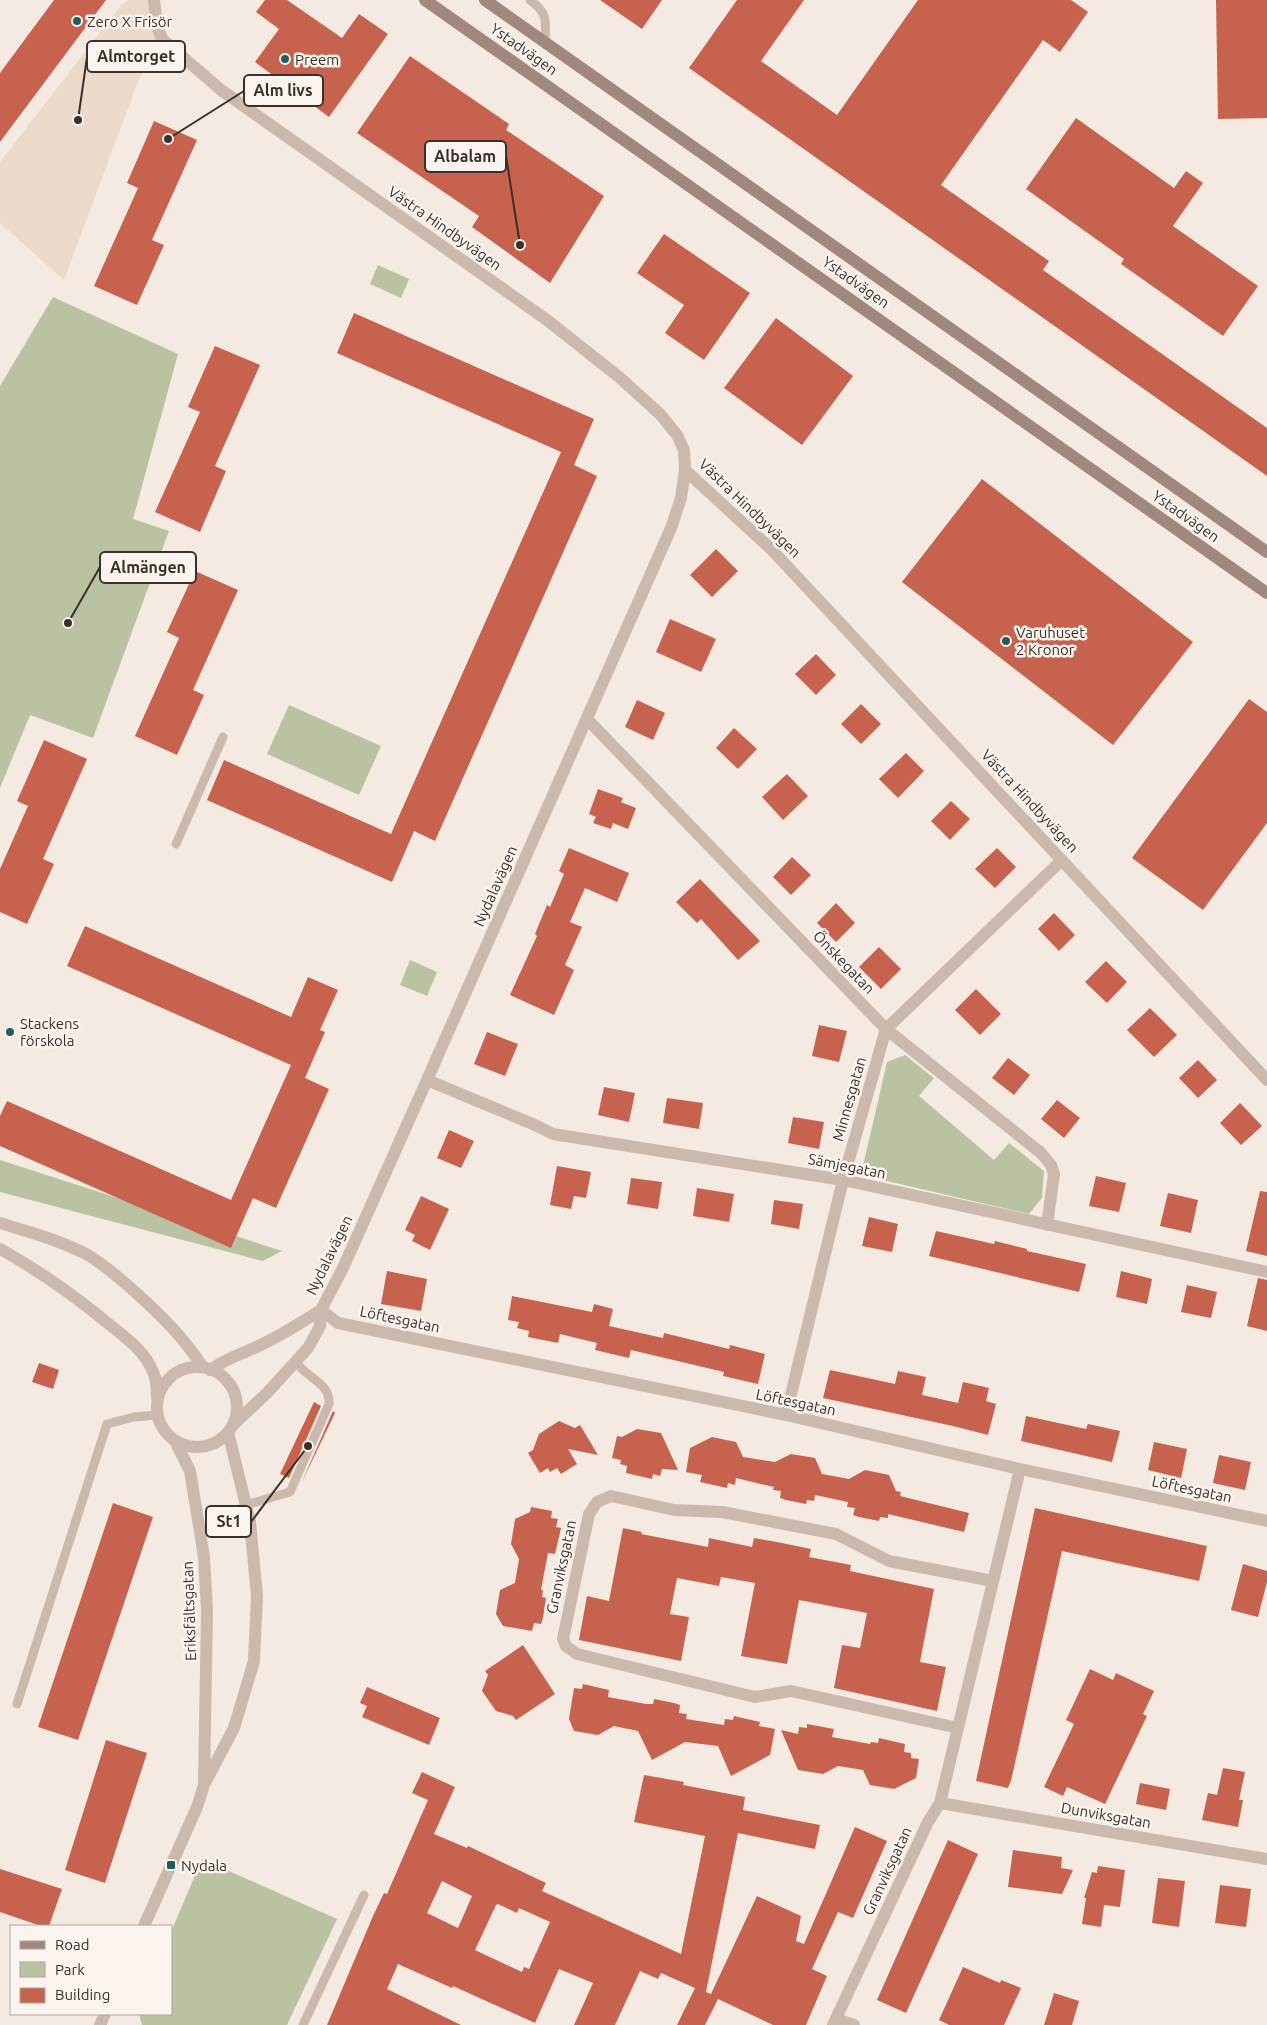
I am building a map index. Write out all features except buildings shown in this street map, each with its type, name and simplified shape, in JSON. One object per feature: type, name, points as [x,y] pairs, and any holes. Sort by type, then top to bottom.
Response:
[{"type":"main road","name":"Ystadvägen","points":[[424,0],[1267,593]]},
{"type":"main road","name":"Ystadvägen","points":[[485,0],[1267,552]]},
{"type":"street","name":"Västra Hindbyvägen","points":[[154,0],[157,26],[162,39],[221,90],[547,320],[620,377],[660,414],[677,435],[684,450],[685,470],[771,549],[1267,1080]]},
{"type":"street","name":"Nydalavägen","points":[[231,1428],[296,1362],[308,1348],[320,1326],[321,1310],[347,1259],[671,528],[680,498],[685,470]]},
{"type":"street","name":"Önskegatan","points":[[587,719],[886,1029],[1024,1138],[1051,1165],[1054,1174],[1047,1225]]},
{"type":"street","points":[[886,1029],[1062,860]]},
{"type":"street","name":"Minnesgatan","points":[[786,1415],[843,1180],[886,1029]]},
{"type":"street","name":"Sämjegatan","points":[[427,1080],[553,1134],[843,1180],[1267,1272]]},
{"type":"street","points":[[0,1223],[51,1239],[86,1254],[107,1267],[169,1322],[207,1368],[222,1376],[234,1392],[237,1412],[231,1428],[217,1442],[204,1447],[189,1447],[175,1441],[163,1430],[157,1415],[156,1382],[153,1370],[138,1348],[66,1289],[31,1266],[0,1249]]},
{"type":"street","name":"Nydalavägen","points":[[207,1368],[227,1358],[246,1352],[321,1310]]},
{"type":"street","name":"Löftesgatan","points":[[321,1310],[338,1323],[786,1415],[1020,1469],[1267,1521]]},
{"type":"street","points":[[157,1401],[160,1391],[173,1374],[182,1370],[207,1368]]},
{"type":"street","name":"Eriksfältsgatan","points":[[144,1925],[197,1807],[204,1785],[234,1728],[254,1661],[257,1596],[250,1522],[231,1428]]},
{"type":"street","name":"Eriksfältsgatan","points":[[175,1441],[190,1472],[204,1557],[207,1611],[204,1785]]},
{"type":"street","name":"Granviksgatan","points":[[834,2022],[928,1822],[940,1803],[1020,1469]]},
{"type":"street","name":"Granviksgatan","points":[[958,1728],[791,1691],[755,1696],[577,1654],[566,1646],[563,1639],[589,1514],[597,1502],[611,1496],[674,1510],[722,1512],[836,1534],[889,1561],[993,1581]]},
{"type":"street","name":"Dunviksgatan","points":[[940,1803],[1267,1858]]},
{"type":"street","points":[[834,2022],[854,2025]]},
{"type":"lane","points":[[530,0],[538,6],[546,19],[545,42]]},
{"type":"lane","points":[[176,844],[223,737]]},
{"type":"lane","points":[[246,1505],[290,1492],[329,1404],[330,1396],[326,1388],[301,1370],[296,1362]]},
{"type":"lane","points":[[17,1704],[108,1424],[134,1417],[157,1415]]},
{"type":"lane","points":[[303,2025],[364,1895]]},
{"type":"green space","points":[[378,265],[409,279],[401,298],[370,284]]},
{"type":"green space","points":[[53,297],[178,354],[133,519],[169,531],[93,738],[30,715],[0,788],[0,386]]},
{"type":"green space","points":[[289,705],[381,746],[359,795],[267,754]]},
{"type":"green space","points":[[410,960],[437,972],[427,996],[400,985]]},
{"type":"green space","points":[[905,1055],[934,1078],[919,1096],[994,1160],[1009,1143],[1044,1171],[1042,1198],[1029,1214],[874,1178],[863,1166],[887,1062]]},
{"type":"green space","points":[[0,1160],[282,1251],[263,1261],[0,1192]]},
{"type":"green space","points":[[202,1859],[337,1919],[287,2025],[142,2025],[139,2015],[172,2015],[172,1930]]},
{"type":"shaded area","points":[[128,0],[154,0],[162,39],[139,79],[64,280],[0,223],[0,162],[122,4]]},
{"type":"place","name":"Zero X Frisör","points":[[77,21]]},
{"type":"place","name":"Preem","points":[[285,59]]},
{"type":"place","name":"Almtorget","points":[[78,120]]},
{"type":"place","name":"Alm livs","points":[[168,139]]},
{"type":"place","name":"Albalam","points":[[520,245]]},
{"type":"place","name":"Almängen","points":[[68,623]]},
{"type":"place","name":"Varuhuset 2 Kronor","points":[[1006,641]]},
{"type":"place","name":"Stackens förskola","points":[[10,1032]]},
{"type":"place","name":"St1","points":[[308,1446]]},
{"type":"place","name":"Nydala","points":[[171,1865]]}]
